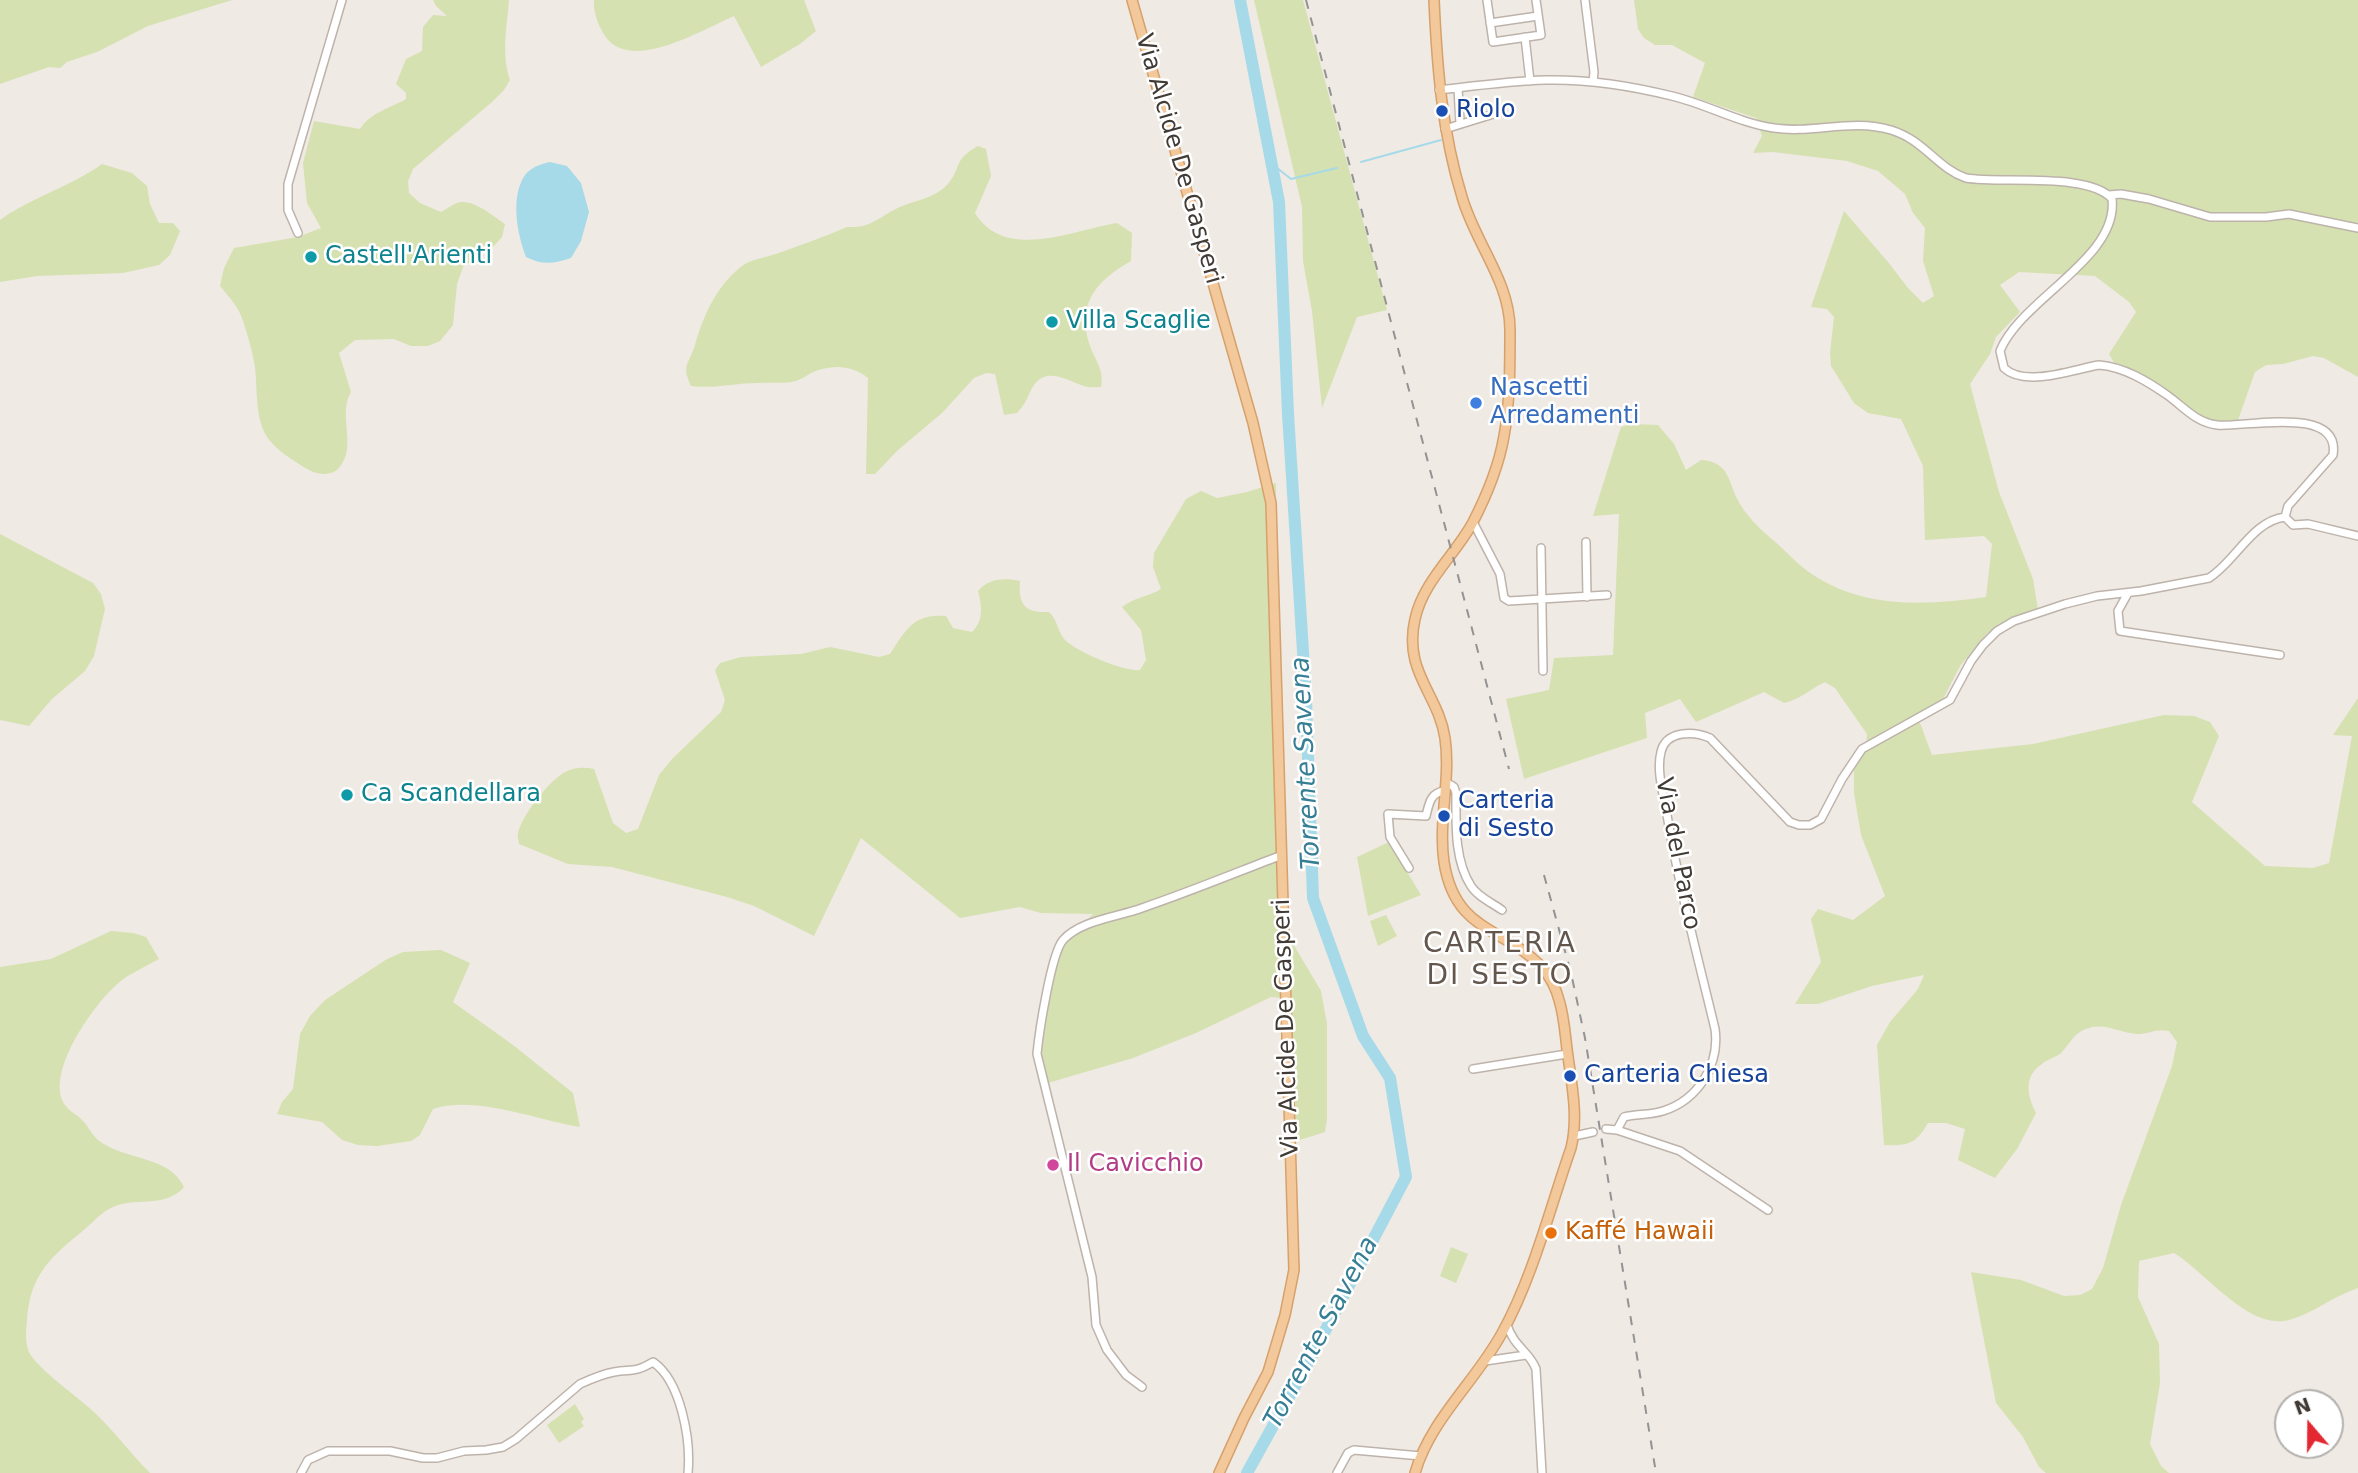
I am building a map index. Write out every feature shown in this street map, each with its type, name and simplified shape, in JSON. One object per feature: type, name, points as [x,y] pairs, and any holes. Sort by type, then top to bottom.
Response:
[{"type":"main road","name":"Via Alcide De Gasperi","points":[[1132,0],[1265,469],[1273,551],[1294,1270],[1285,1315],[1268,1372],[1219,1473]]},
{"type":"main road","points":[[1415,1473],[1434,1431],[1485,1361],[1507,1325],[1574,1136],[1574,1113],[1560,1001],[1545,972],[1528,956],[1471,918],[1455,897],[1443,851],[1445,739],[1437,713],[1415,664],[1413,628],[1417,612],[1432,580],[1473,522],[1497,464],[1505,435],[1509,312],[1502,285],[1467,214],[1445,129],[1439,90],[1434,0]]},
{"type":"street","points":[[298,233],[288,210],[288,184],[342,0]]},
{"type":"street","points":[[1487,0],[1493,42],[1541,35],[1536,0]]},
{"type":"street","points":[[1585,0],[1593,82]]},
{"type":"street","points":[[1490,23],[1538,16]]},
{"type":"street","points":[[1525,37],[1530,81]]},
{"type":"street","points":[[1439,90],[1530,81],[1593,82],[1672,96],[1751,123],[1776,128],[1797,130],[1863,125],[1888,129],[1914,140],[1946,167],[1966,178],[2071,183],[2094,188],[2109,195],[2122,194],[2149,199],[2210,217],[2266,217],[2289,214],[2358,228]]},
{"type":"street","points":[[1458,88],[1460,123]]},
{"type":"street","points":[[1445,129],[1500,112]]},
{"type":"street","points":[[2109,195],[2113,205],[2102,238],[2085,259],[2031,309],[2010,333],[2000,351],[2004,368],[2016,375],[2035,377],[2099,365],[2108,366],[2126,370],[2168,396],[2188,414],[2201,420],[2227,425],[2294,422],[2320,429],[2332,440],[2333,454],[2288,506],[2285,517],[2287,522],[2293,525],[2308,524],[2358,536]]},
{"type":"street","name":"Via del Parco","points":[[1617,1130],[1624,1117],[1663,1111],[1692,1093],[1707,1077],[1717,1051],[1715,1029],[1681,888],[1663,791],[1660,759],[1666,742],[1683,733],[1698,733],[1710,738],[1790,822],[1810,825],[1821,819],[1862,749],[1950,700],[1971,661],[1997,631],[2031,614],[2065,604],[2210,578],[2257,530],[2269,521],[2285,517]]},
{"type":"street","points":[[1473,522],[1500,574],[1504,598],[1509,601],[1607,595]]},
{"type":"street","points":[[1586,541],[1587,597]]},
{"type":"street","points":[[1541,548],[1543,671]]},
{"type":"street","points":[[2128,593],[2118,611],[2120,631],[2280,655]]},
{"type":"street","points":[[1409,868],[1390,837],[1388,814],[1426,816],[1432,797],[1446,786],[1454,786],[1457,793],[1458,846],[1467,879],[1476,892],[1502,909]]},
{"type":"street","points":[[1142,1387],[1126,1375],[1107,1350],[1096,1325],[1092,1277],[1037,1054],[1039,1028],[1049,981],[1062,941],[1089,923],[1139,909],[1282,855]]},
{"type":"street","points":[[1473,1069],[1567,1054]]},
{"type":"street","points":[[1606,1129],[1667,1145],[1692,1157],[1768,1210]]},
{"type":"street","points":[[1574,1136],[1593,1132]]},
{"type":"street","points":[[1507,1325],[1517,1346],[1527,1354],[1537,1372],[1542,1473]]},
{"type":"street","points":[[1497,1343],[1517,1346]]},
{"type":"street","points":[[1497,1343],[1513,1355]]},
{"type":"street","points":[[1485,1361],[1527,1354]]},
{"type":"street","points":[[301,1473],[307,1460],[328,1451],[390,1451],[437,1458],[464,1451],[503,1447],[580,1384],[616,1371],[639,1370],[653,1362],[664,1370],[679,1402],[689,1462],[688,1473]]},
{"type":"street","points":[[1337,1473],[1348,1453],[1354,1450],[1421,1456]]},
{"type":"green space","points":[[0,0],[232,0],[148,26],[97,52],[67,62],[60,68],[49,67],[0,84]]},
{"type":"green space","points":[[433,0],[509,0],[505,50],[510,80],[492,102],[413,169],[408,181],[409,193],[420,203],[441,212],[461,202],[478,206],[505,224],[502,237],[494,246],[463,267],[457,284],[453,325],[440,341],[428,346],[411,346],[394,339],[355,340],[339,353],[351,392],[346,410],[347,450],[336,471],[324,474],[312,472],[283,453],[270,441],[261,425],[252,350],[239,311],[220,286],[224,268],[234,248],[298,237],[321,228],[307,203],[303,163],[314,121],[360,129],[375,115],[406,99],[406,93],[396,84],[406,59],[422,51],[423,27],[433,15],[447,16]]},
{"type":"green space","points":[[594,0],[804,0],[816,31],[800,44],[761,67],[734,16],[668,45],[632,51],[617,47],[605,36],[596,18]]},
{"type":"green space","points":[[1254,0],[1303,0],[1387,310],[1357,317],[1322,408],[1312,311],[1303,261],[1302,207]]},
{"type":"green space","points":[[1634,0],[2358,0],[2358,377],[2324,358],[2313,356],[2283,364],[2266,365],[2255,372],[2238,420],[2215,423],[2198,418],[2133,372],[2115,364],[2109,354],[2136,312],[2129,302],[2095,276],[2019,272],[2000,285],[2020,312],[1996,337],[1990,354],[1970,384],[1999,492],[2033,579],[2038,610],[2007,620],[1987,633],[1960,666],[1943,699],[1935,707],[1917,715],[1932,755],[2033,744],[2164,715],[2194,716],[2210,722],[2219,736],[2192,802],[2265,866],[2313,868],[2329,863],[2352,736],[2333,735],[2358,698],[2358,1288],[2298,1317],[2274,1321],[2258,1317],[2243,1308],[2174,1253],[2139,1261],[2138,1297],[2159,1344],[2160,1383],[2150,1444],[2161,1466],[2169,1473],[2046,1473],[2039,1467],[2023,1437],[1996,1403],[1971,1272],[2021,1280],[2064,1296],[2080,1295],[2092,1289],[2103,1268],[2121,1205],[2172,1066],[2177,1042],[2169,1031],[2137,1034],[2095,1027],[2076,1035],[2061,1053],[2044,1062],[2029,1080],[2030,1100],[2036,1113],[2017,1149],[1995,1178],[1958,1160],[1965,1129],[1946,1123],[1928,1123],[1910,1142],[1884,1145],[1877,1045],[1890,1022],[1918,989],[1924,975],[1872,986],[1818,1004],[1795,1004],[1821,962],[1811,919],[1818,909],[1853,920],[1885,896],[1861,835],[1854,793],[1854,766],[1866,745],[1867,734],[1835,688],[1825,682],[1784,703],[1764,692],[1696,722],[1680,699],[1645,713],[1647,738],[1524,779],[1506,699],[1549,690],[1554,658],[1613,655],[1619,514],[1593,516],[1621,427],[1631,424],[1658,425],[1674,444],[1686,470],[1701,460],[1718,465],[1727,475],[1740,504],[1753,522],[1803,568],[1838,588],[1879,600],[1900,602],[1943,602],[1986,597],[1992,544],[1984,536],[1925,540],[1923,466],[1901,419],[1868,413],[1854,403],[1831,366],[1834,317],[1827,309],[1811,307],[1844,211],[1923,303],[1934,296],[1923,261],[1925,228],[1913,213],[1905,194],[1878,171],[1847,161],[1773,152],[1753,153],[1762,136],[1756,118],[1693,97],[1705,63],[1672,45],[1655,45],[1644,38],[1638,29]]},
{"type":"green space","points":[[978,146],[986,149],[991,176],[975,213],[988,228],[1004,236],[1022,240],[1061,236],[1117,223],[1132,233],[1131,261],[1098,287],[1087,309],[1087,335],[1101,373],[1101,387],[1088,387],[1058,376],[1045,376],[1034,385],[1017,413],[1004,415],[995,374],[986,373],[974,378],[942,413],[898,450],[875,474],[866,474],[868,378],[855,370],[834,367],[819,370],[791,382],[691,386],[686,369],[702,323],[719,290],[735,271],[752,261],[847,227],[868,224],[897,208],[936,193],[951,180],[964,156]]},
{"type":"green space","points":[[102,164],[132,173],[147,186],[150,204],[159,223],[173,223],[180,231],[170,255],[159,265],[123,273],[37,276],[0,282],[0,220]]},
{"type":"green space","points":[[1276,483],[1276,626],[1286,932],[1321,991],[1327,1024],[1325,1132],[1290,1143],[1282,998],[1271,997],[1196,1033],[1133,1058],[1048,1083],[1038,1043],[1055,954],[1093,914],[1041,913],[1020,907],[960,918],[861,838],[814,936],[754,906],[727,897],[612,867],[568,864],[519,844],[521,825],[538,798],[560,775],[577,768],[594,769],[613,823],[626,833],[638,829],[659,775],[721,712],[725,700],[715,670],[720,663],[741,657],[801,654],[830,647],[879,657],[890,654],[912,625],[926,617],[946,616],[953,628],[972,632],[979,623],[981,613],[978,591],[992,581],[1020,581],[1020,596],[1025,606],[1034,611],[1049,612],[1062,637],[1071,645],[1112,665],[1140,670],[1146,660],[1141,630],[1122,607],[1161,589],[1153,567],[1154,553],[1186,499],[1201,491],[1217,498]]},
{"type":"green space","points":[[0,534],[93,583],[101,594],[105,609],[94,656],[85,671],[52,699],[29,726],[0,720]]},
{"type":"green space","points":[[1389,842],[1421,895],[1368,916],[1357,857]]},
{"type":"green space","points":[[1386,915],[1397,936],[1378,946],[1370,921]]},
{"type":"green space","points":[[111,931],[146,937],[159,959],[122,980],[87,1019],[67,1056],[61,1075],[60,1091],[65,1105],[83,1121],[98,1140],[121,1152],[168,1169],[184,1187],[167,1198],[128,1203],[109,1209],[52,1258],[33,1290],[26,1341],[29,1352],[41,1367],[96,1414],[150,1473],[0,1473],[0,967],[51,959]]},
{"type":"green space","points":[[441,950],[470,963],[453,1002],[573,1093],[580,1127],[506,1110],[450,1105],[433,1109],[420,1135],[411,1141],[377,1146],[358,1145],[342,1140],[322,1122],[277,1114],[282,1102],[293,1089],[300,1034],[310,1016],[325,1000],[387,959],[403,952]]},
{"type":"green space","points":[[1451,1247],[1468,1254],[1456,1283],[1440,1276]]},
{"type":"green space","points":[[575,1404],[584,1419],[581,1422],[584,1426],[559,1443],[547,1425]]},
{"type":"water","points":[[550,162],[567,166],[581,183],[589,212],[581,241],[571,258],[548,263],[526,257],[520,238],[516,205],[520,184],[525,175],[533,168]]},
{"type":"waterway","name":"Torrente Savena","points":[[1240,0],[1279,202],[1288,414],[1306,699],[1313,898],[1363,1036],[1390,1078],[1406,1177],[1247,1473]]},
{"type":"waterway","points":[[1361,162],[1441,140]]},
{"type":"waterway","points":[[1272,164],[1291,179],[1337,168]]},
{"type":"railway","points":[[1306,0],[1509,769]]},
{"type":"railway","points":[[1544,875],[1571,973],[1585,1038],[1656,1473]]},
{"type":"place","name":"Riolo","points":[[1442,111]]},
{"type":"place","name":"Castell'Arienti","points":[[311,257]]},
{"type":"place","name":"Villa Scaglie","points":[[1052,322]]},
{"type":"place","name":"Nascetti Arredamenti","points":[[1476,403]]},
{"type":"place","name":"Ca Scandellara","points":[[347,795]]},
{"type":"place","name":"Carteria di Sesto","points":[[1444,816]]},
{"type":"place","name":"Carteria Chiesa","points":[[1570,1076]]},
{"type":"place","name":"Il Cavicchio","points":[[1053,1165]]},
{"type":"place","name":"Kaffé Hawaii","points":[[1551,1233]]},
{"type":"district","name":"CARTERIA DI SESTO","points":[[1500,961]]}]
